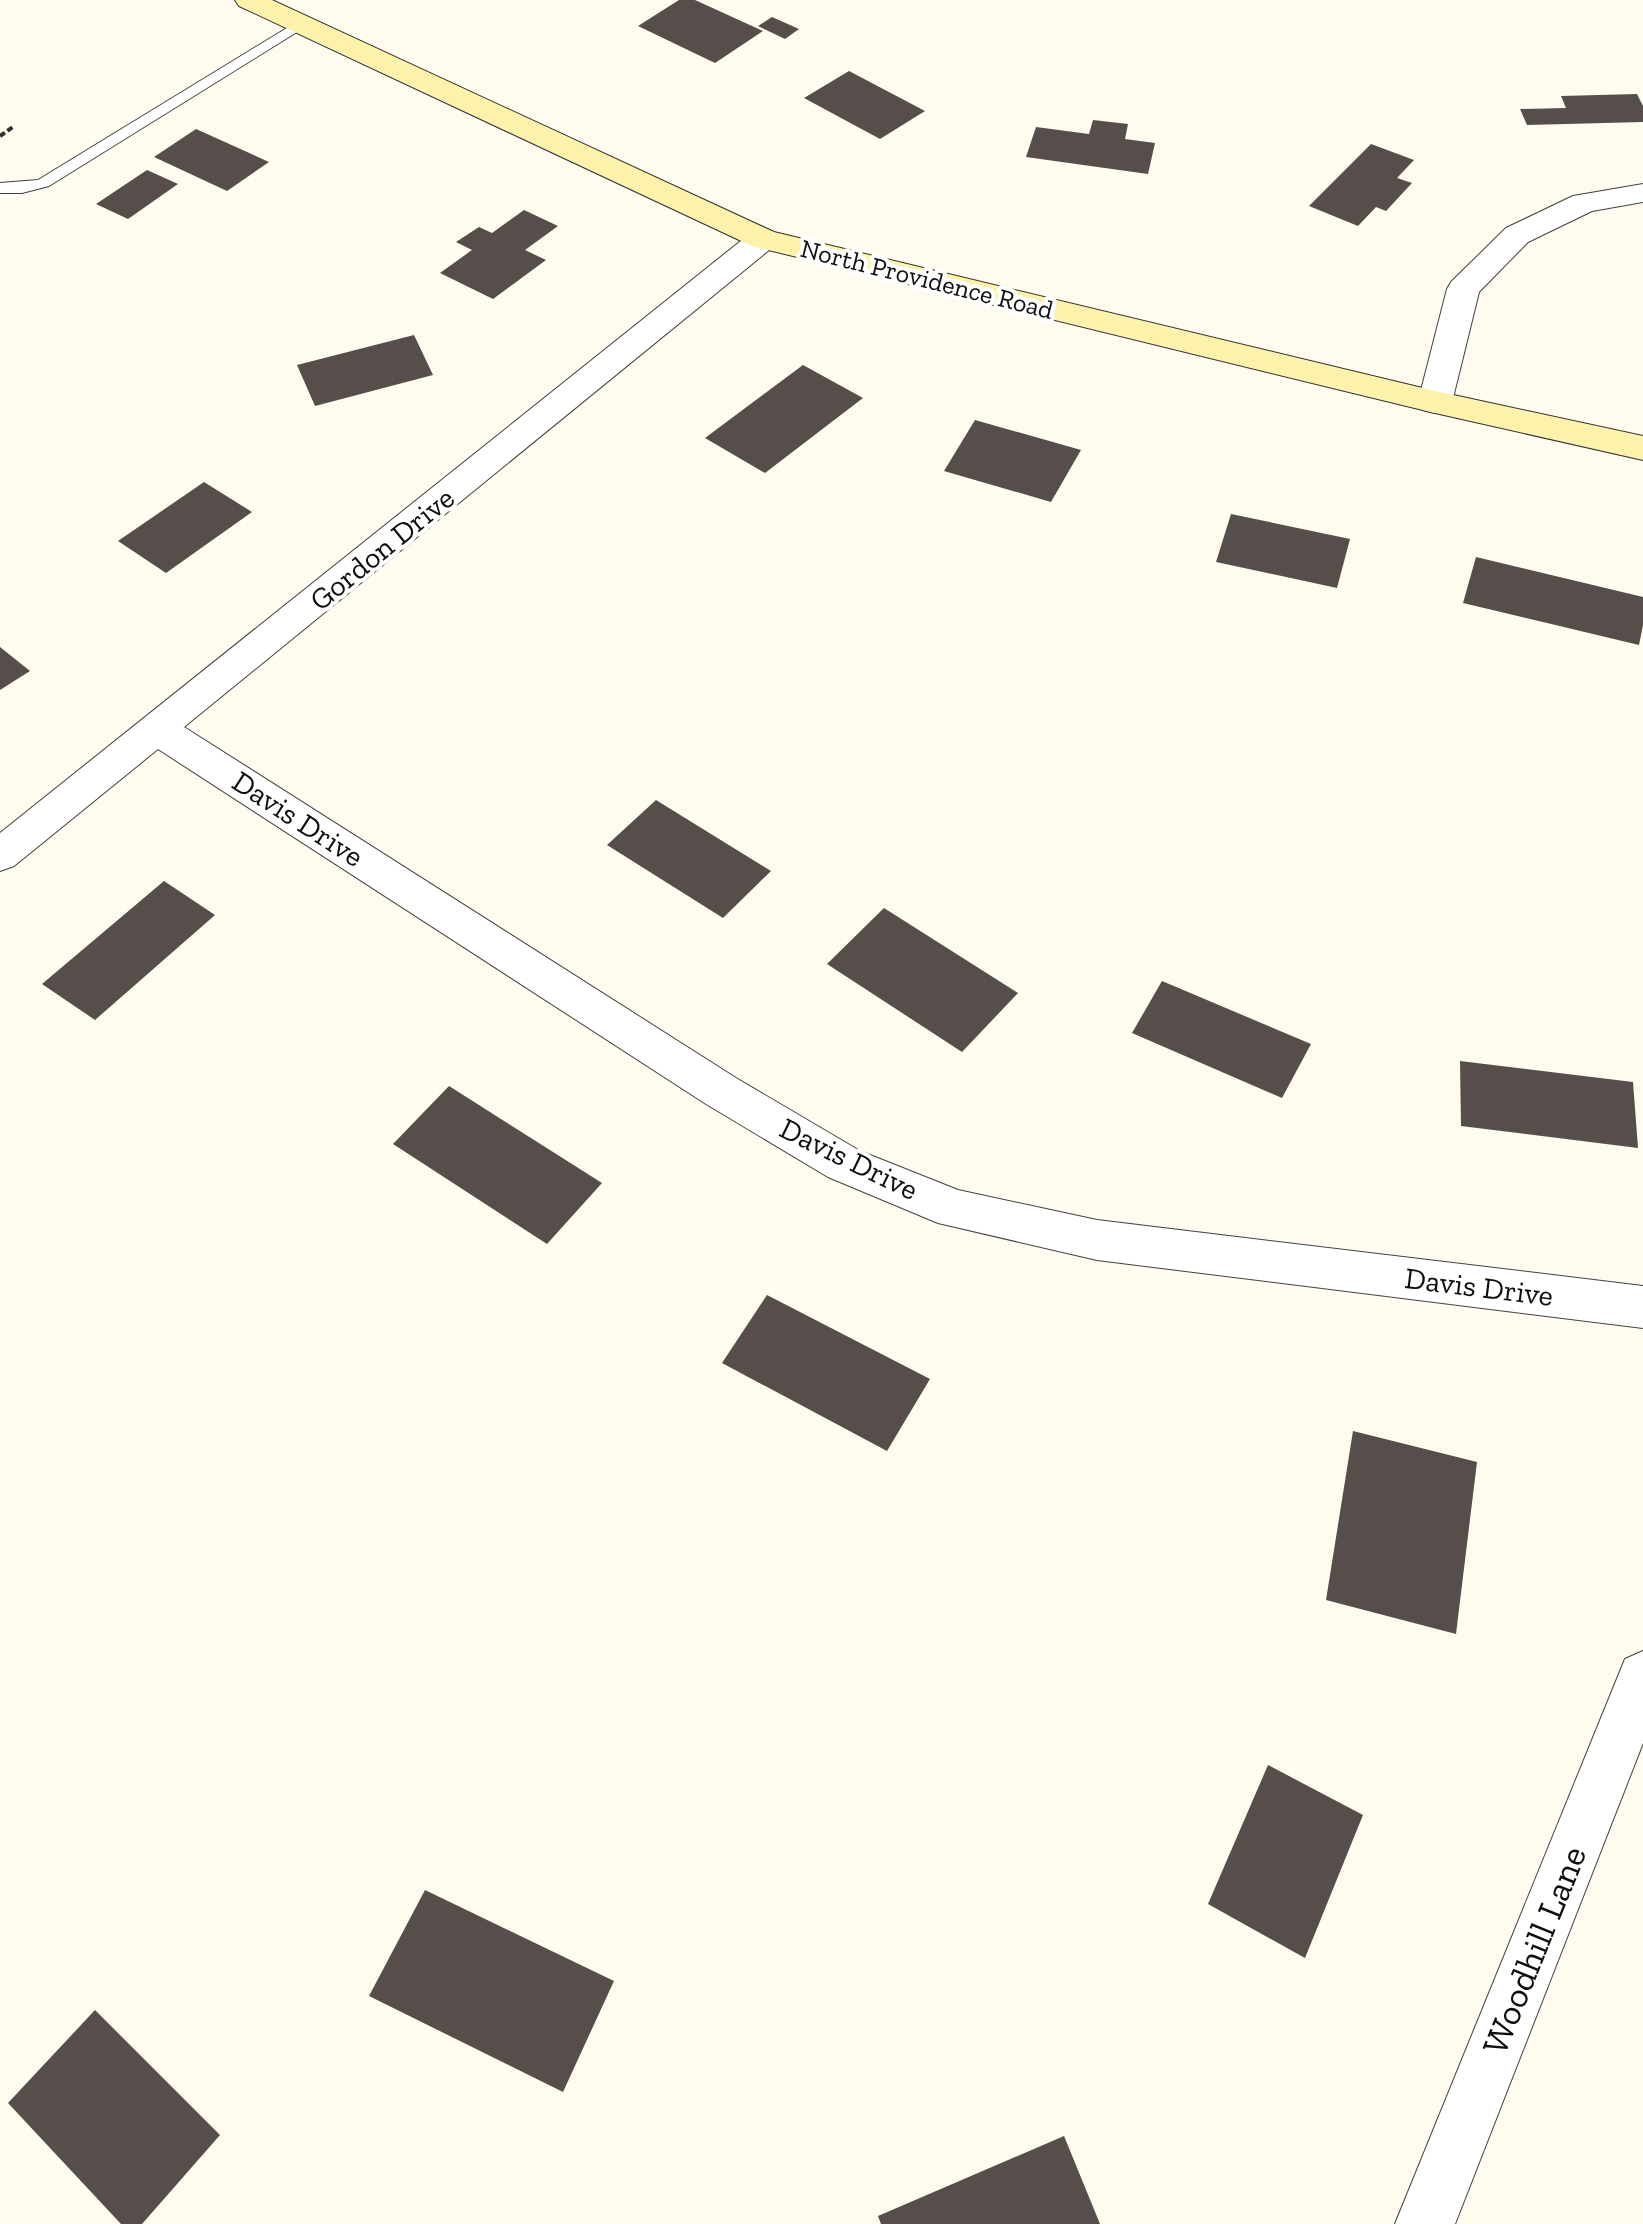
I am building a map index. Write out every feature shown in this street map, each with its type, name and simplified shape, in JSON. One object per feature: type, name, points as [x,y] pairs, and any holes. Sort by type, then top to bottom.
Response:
[{"type":"main road","name":"North Providence Road","points":[[249,0],[763,239],[1435,402],[1643,448]]},
{"type":"street","points":[[1435,402],[1463,289],[1517,235],[1584,203],[1643,193]]},
{"type":"street","name":"Gordon Drive","points":[[0,855],[159,730],[763,239]]},
{"type":"street","name":"Davis Drive","points":[[159,730],[721,1091],[844,1164],[954,1209],[1097,1240],[1640,1315]]},
{"type":"street","name":"Woodhill Lane","points":[[1425,2224],[1643,1677]]},
{"type":"lane","points":[[0,188],[22,188],[43,183],[300,24]]},
{"type":"path","points":[[0,136],[13,127]]},
{"type":"building","points":[[679,0],[695,0],[763,31],[715,63],[638,26]]},
{"type":"building","points":[[772,17],[799,29],[785,39],[758,26]]},
{"type":"building","points":[[849,71],[925,111],[880,139],[804,98]]},
{"type":"building","points":[[1637,94],[1643,106],[1643,122],[1527,125],[1520,109],[1566,108],[1561,96]]},
{"type":"building","points":[[1093,120],[1128,124],[1125,139],[1155,143],[1148,174],[1026,157],[1036,127],[1089,134]]},
{"type":"building","points":[[196,129],[269,162],[227,191],[154,157]]},
{"type":"building","points":[[1371,144],[1414,160],[1397,178],[1412,183],[1386,211],[1376,207],[1358,226],[1309,206]]},
{"type":"building","points":[[147,170],[178,184],[128,219],[96,204]]},
{"type":"building","points":[[524,210],[558,226],[525,250],[546,260],[493,299],[440,273],[472,250],[456,242],[479,227],[492,233]]},
{"type":"building","points":[[414,335],[433,375],[315,406],[297,365]]},
{"type":"building","points":[[803,365],[863,398],[765,473],[705,438]]},
{"type":"building","points":[[975,420],[1081,450],[1051,502],[944,471]]},
{"type":"building","points":[[204,482],[252,512],[166,573],[118,541]]},
{"type":"building","points":[[1231,514],[1350,539],[1337,588],[1216,562]]},
{"type":"building","points":[[1476,557],[1643,597],[1639,645],[1463,603]]},
{"type":"building","points":[[0,647],[30,671],[0,690]]},
{"type":"building","points":[[656,800],[771,871],[723,918],[607,845]]},
{"type":"building","points":[[164,881],[215,915],[95,1020],[42,984]]},
{"type":"building","points":[[884,908],[1018,993],[962,1052],[827,964]]},
{"type":"building","points":[[1162,981],[1311,1044],[1282,1098],[1132,1033]]},
{"type":"building","points":[[1460,1061],[1633,1082],[1638,1148],[1461,1126]]},
{"type":"building","points":[[449,1086],[602,1183],[547,1244],[393,1144]]},
{"type":"building","points":[[767,1295],[930,1379],[887,1451],[722,1363]]},
{"type":"building","points":[[1353,1431],[1477,1462],[1456,1634],[1326,1600]]},
{"type":"building","points":[[1268,1765],[1363,1815],[1305,1958],[1208,1904]]},
{"type":"building","points":[[425,1890],[614,1981],[563,2092],[369,1996]]},
{"type":"building","points":[[95,2010],[220,2135],[142,2224],[121,2224],[8,2103]]},
{"type":"building","points":[[1064,2136],[1100,2224],[881,2224],[878,2216]]}]
